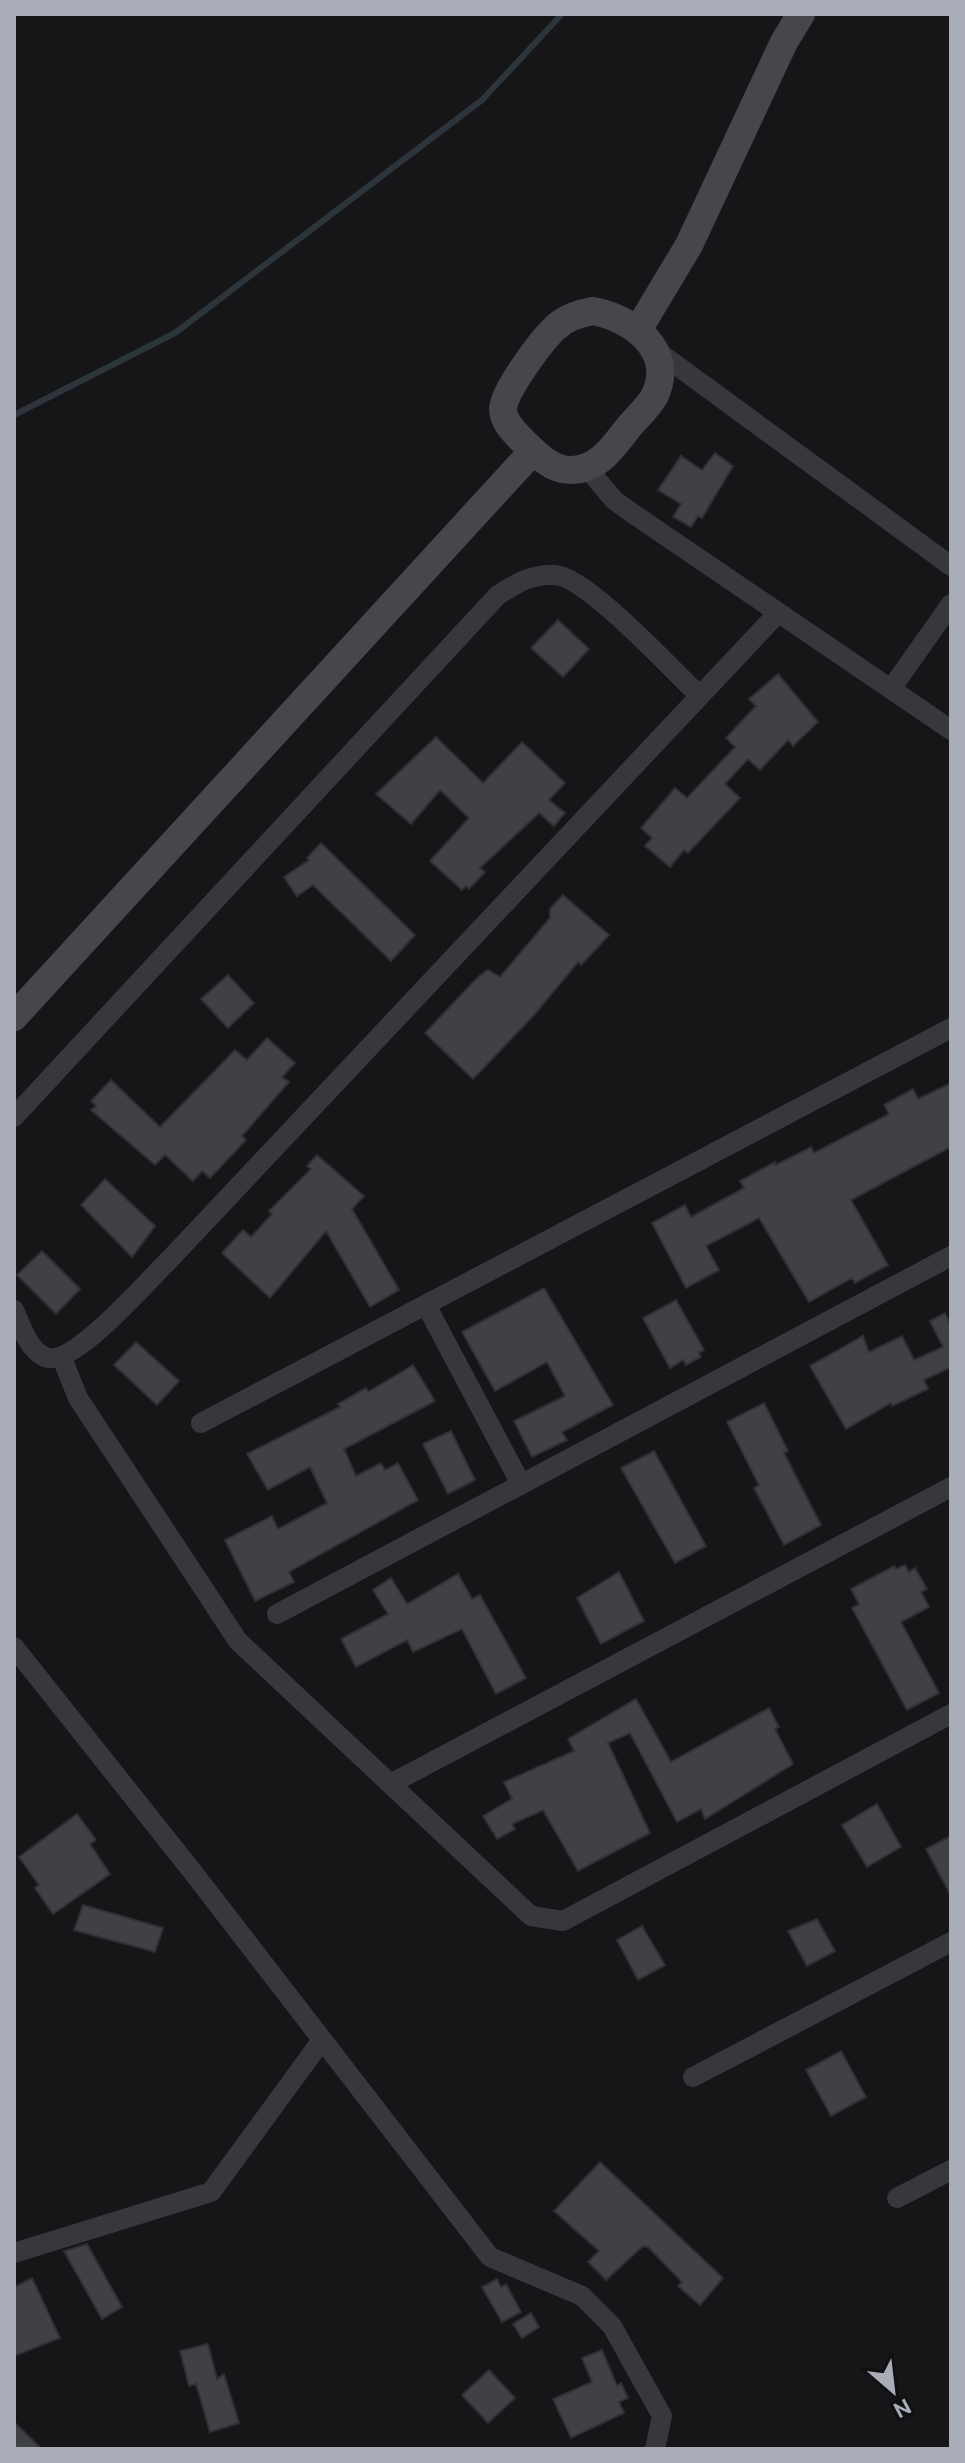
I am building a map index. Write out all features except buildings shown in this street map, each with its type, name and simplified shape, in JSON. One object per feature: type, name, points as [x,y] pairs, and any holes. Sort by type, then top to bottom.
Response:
[{"type":"street","points":[[638,330],[689,245],[778,55],[801,14]]},
{"type":"street","points":[[657,351],[660,371],[655,395],[604,458],[587,468],[570,471],[553,465],[533,451],[506,421],[503,409],[506,394],[555,327],[575,315],[593,311],[613,315],[638,330],[657,351],[951,566]]},
{"type":"street","points":[[14,1017],[533,451]]},
{"type":"street","points":[[587,468],[614,500],[951,730]]},
{"type":"street","points":[[14,1117],[498,595],[527,577],[559,575],[590,591],[698,694]]},
{"type":"street","points":[[891,689],[951,604]]},
{"type":"street","points":[[14,1310],[31,1345],[45,1357],[62,1358],[83,1345],[170,1259],[698,694],[777,614]]},
{"type":"street","points":[[201,1423],[951,1028]]},
{"type":"street","points":[[277,1614],[951,1256]]},
{"type":"street","points":[[426,1305],[521,1484]]},
{"type":"street","points":[[62,1358],[78,1398],[238,1641],[531,1916],[563,1921],[951,1714]]},
{"type":"street","points":[[392,1783],[951,1487]]},
{"type":"street","points":[[14,1647],[490,2257],[582,2296],[612,2326],[662,2416],[655,2449]]},
{"type":"street","points":[[693,2077],[951,1942]]},
{"type":"street","points":[[14,2253],[211,2192],[322,2040]]},
{"type":"street","points":[[897,2198],[951,2170]]},
{"type":"waterway","points":[[14,415],[175,333],[482,100],[562,14]]}]
